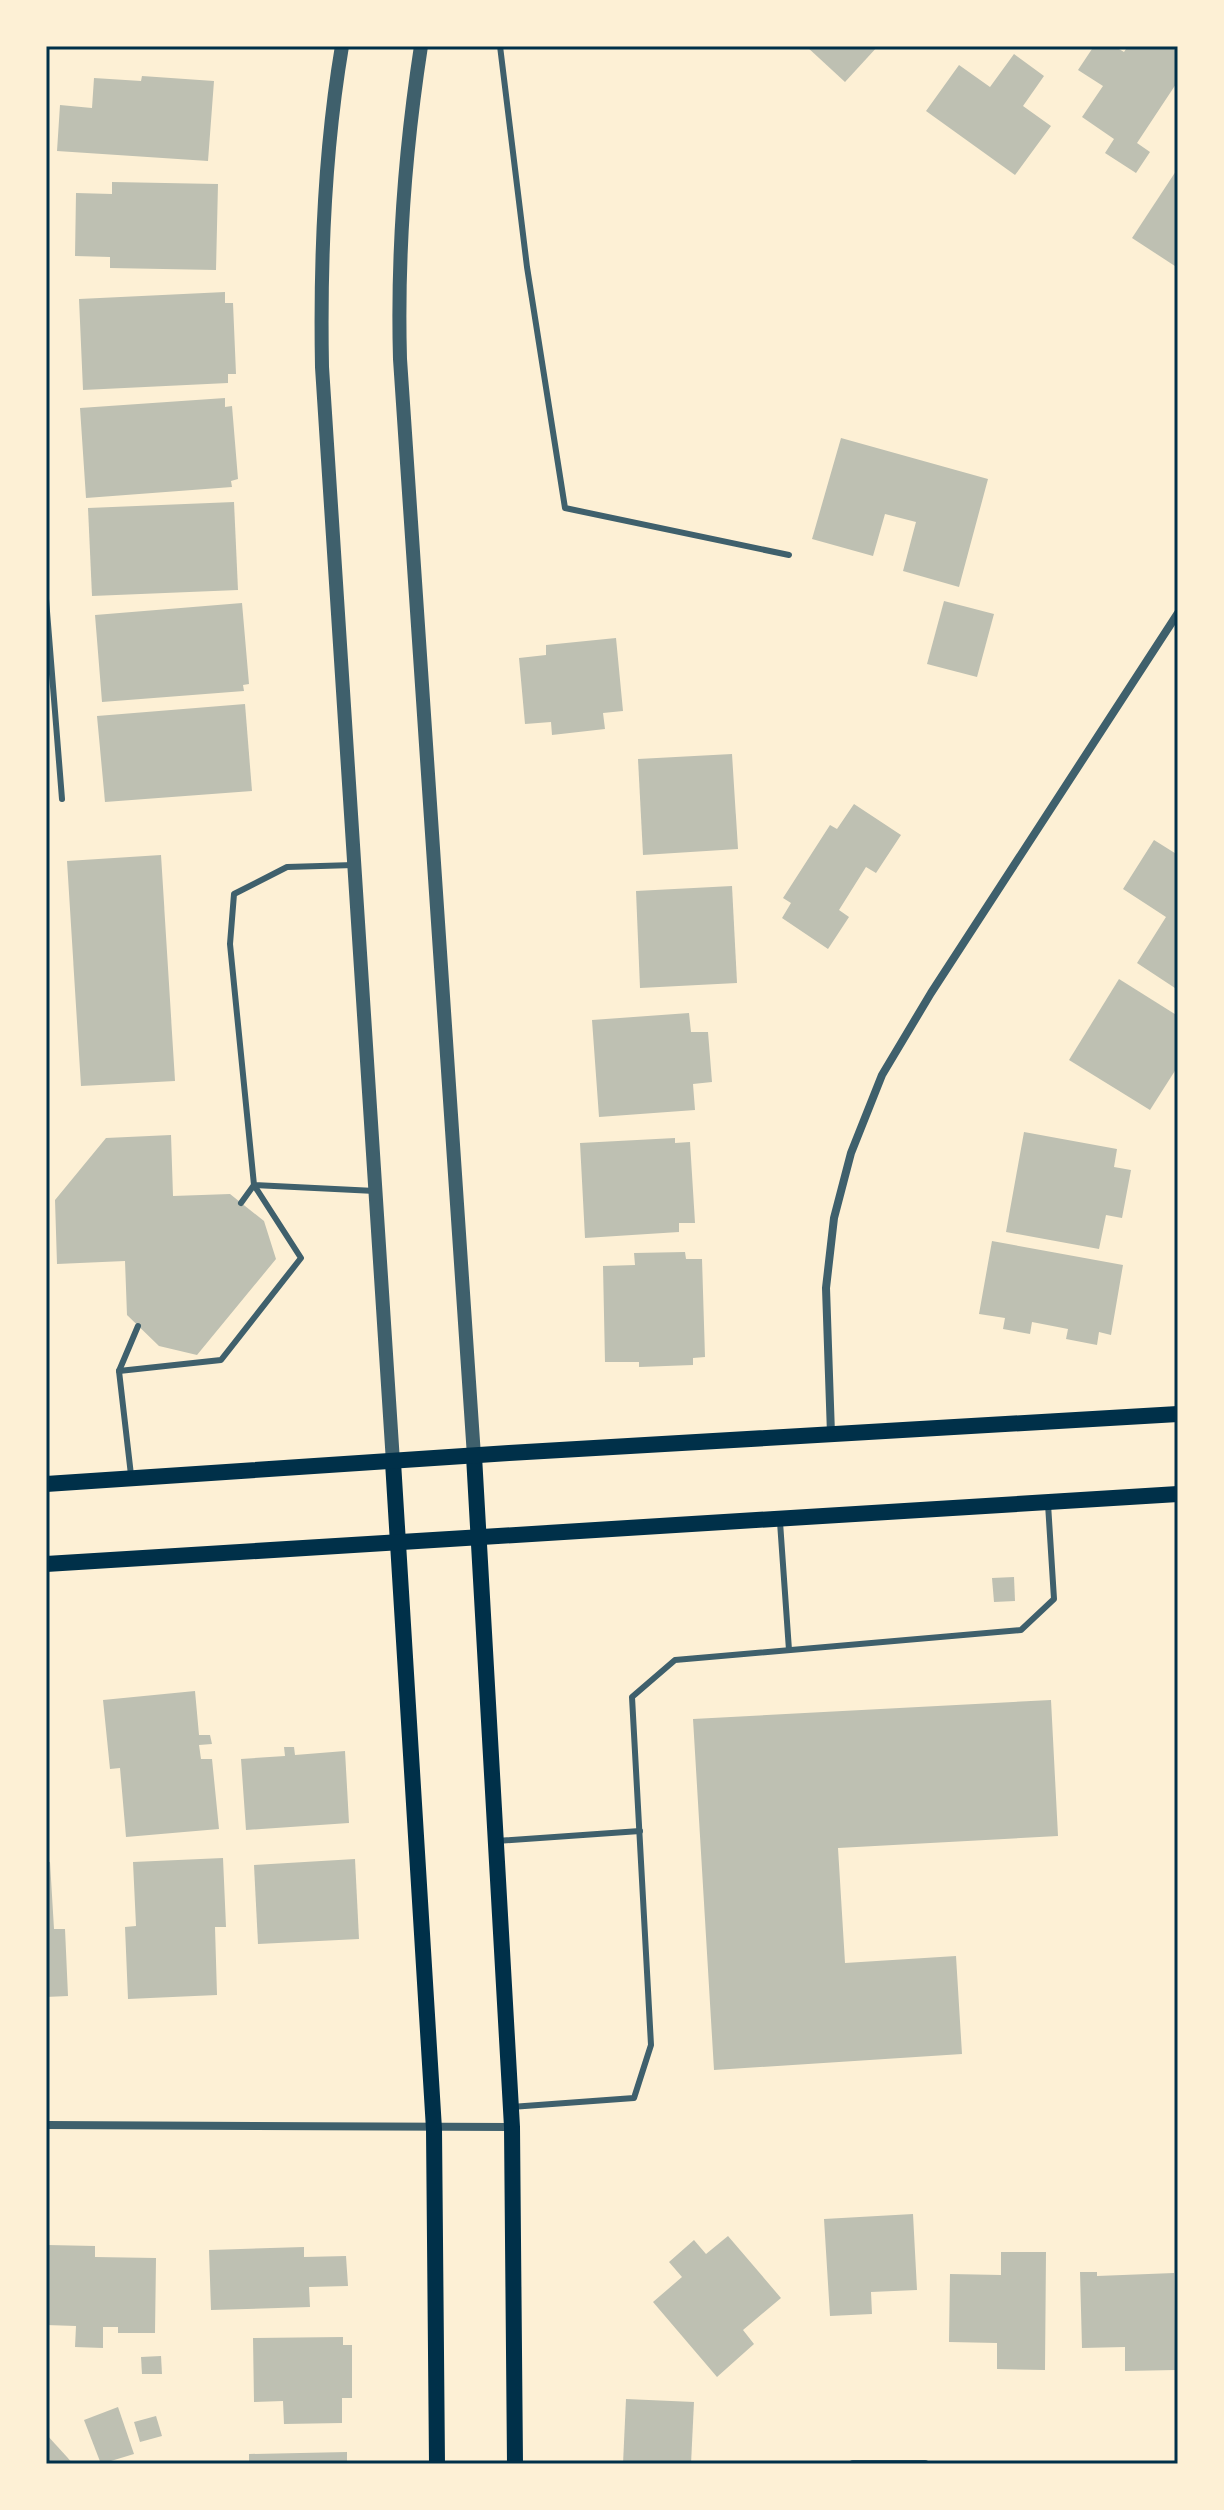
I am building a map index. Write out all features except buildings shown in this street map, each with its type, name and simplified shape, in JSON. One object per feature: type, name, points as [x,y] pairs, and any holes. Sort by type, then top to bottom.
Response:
[{"type":"main road","points":[[46,1484],[1178,1414]]},
{"type":"main road","points":[[474,1456],[512,2127],[515,2464]]},
{"type":"main road","points":[[393,1462],[434,2129],[437,2464]]},
{"type":"main road","points":[[46,1564],[1178,1494]]},
{"type":"street","points":[[342,46],[325,179],[321,267],[322,367],[393,1462]]},
{"type":"street","points":[[421,46],[402,205],[398,296],[400,359],[474,1456]]},
{"type":"street","points":[[831,1434],[826,1288],[834,1218],[851,1153],[882,1075],[931,993],[1178,613]]},
{"type":"street","points":[[46,2125],[512,2127]]},
{"type":"street","points":[[854,2463],[925,2464]]},
{"type":"lane","points":[[500,46],[527,267],[565,508],[789,555]]},
{"type":"lane","points":[[46,599],[62,799]]},
{"type":"lane","points":[[119,1371],[221,1360],[301,1258],[254,1185],[230,944],[234,894],[287,867],[354,865]]},
{"type":"lane","points":[[254,1185],[375,1191]]},
{"type":"lane","points":[[241,1203],[254,1185]]},
{"type":"lane","points":[[131,1479],[119,1371],[138,1326]]},
{"type":"lane","points":[[511,2107],[634,2098],[651,2045],[632,1697],[675,1660],[1021,1630],[1054,1599],[1047,1502]]},
{"type":"lane","points":[[780,1518],[789,1650]]},
{"type":"lane","points":[[497,1841],[640,1831]]}]
